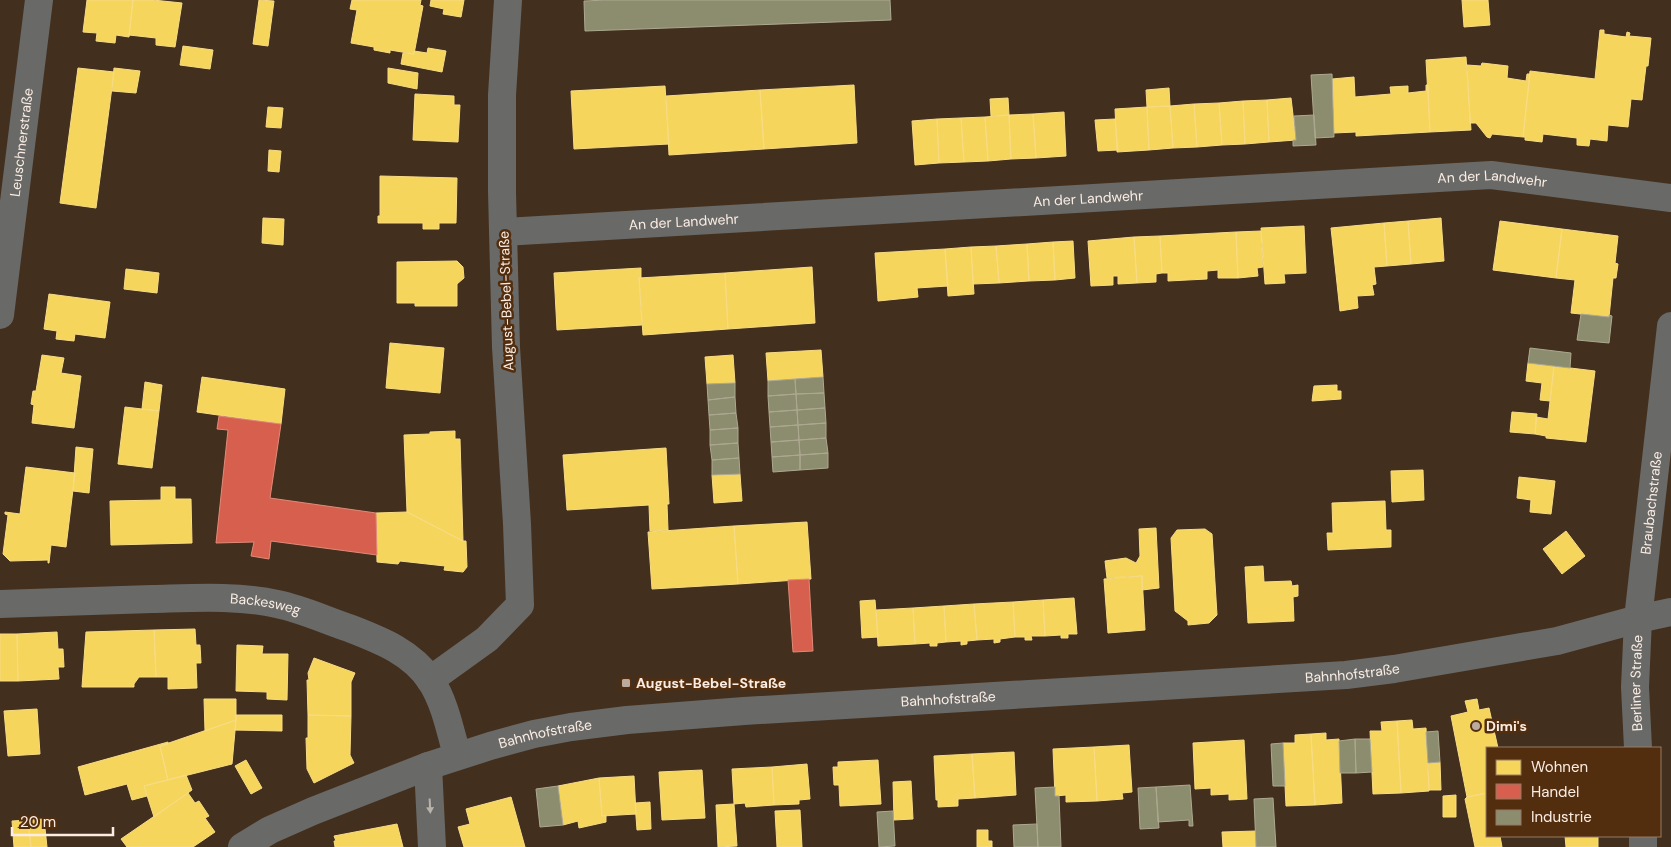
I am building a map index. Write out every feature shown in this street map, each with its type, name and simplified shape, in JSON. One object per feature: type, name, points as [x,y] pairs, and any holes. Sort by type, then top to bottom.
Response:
[{"type":"street","name":"Leuschnerstraße","points":[[0,315],[9,173],[39,0]]},
{"type":"street","name":"August-Bebel-Straße","points":[[430,680],[487,640],[520,605],[506,347],[502,192],[502,95],[508,0]]},
{"type":"street","name":"An der Landwehr","points":[[504,232],[1491,175],[1671,198]]},
{"type":"street","name":"Braubachstraße","points":[[1638,619],[1671,326]]},
{"type":"street","name":"Backesweg","points":[[0,604],[203,598],[242,599],[302,611],[376,638],[400,650],[414,661],[430,680],[443,707],[458,755]]},
{"type":"street","name":"Bahnhofstraße","points":[[242,847],[270,830],[313,810],[428,766],[458,755],[570,726],[626,720],[855,704],[1346,676],[1557,641],[1671,612]]},
{"type":"street","name":"Berliner Straße","points":[[1638,619],[1635,687],[1638,747]]},
{"type":"street","points":[[428,766],[432,847]]},
{"type":"building: Wohnen","points":[[87,0],[133,0],[129,37],[116,35],[115,43],[96,41],[97,33],[83,32]]},
{"type":"building: Wohnen","points":[[133,0],[182,3],[175,47],[156,45],[156,38],[129,35]]},
{"type":"building: Wohnen","points":[[259,0],[274,1],[268,46],[253,44]]},
{"type":"building: Wohnen","points":[[352,0],[421,0],[420,5],[423,6],[414,54],[390,50],[390,53],[374,50],[374,47],[351,43],[357,10],[350,9]]},
{"type":"building: Wohnen","points":[[431,0],[464,0],[461,17],[443,14],[444,9],[430,6]]},
{"type":"building: Wohnen","points":[[1462,0],[1488,0],[1490,25],[1464,27]]},
{"type":"building: Wohnen","points":[[1600,30],[1604,30],[1604,34],[1626,37],[1627,32],[1630,33],[1629,36],[1651,38],[1642,100],[1631,99],[1628,127],[1608,125],[1607,141],[1590,139],[1589,146],[1577,145],[1577,138],[1543,134],[1542,142],[1525,140],[1525,137],[1523,137],[1530,71],[1595,79]]},
{"type":"building: Wohnen","points":[[183,46],[213,50],[210,69],[180,65]]},
{"type":"building: Wohnen","points":[[428,48],[446,51],[442,72],[401,64],[403,53],[414,54],[414,51],[427,53]]},
{"type":"building: Wohnen","points":[[1466,57],[1471,130],[1430,132],[1426,60]]},
{"type":"building: Wohnen","points":[[1482,63],[1508,66],[1507,78],[1526,81],[1527,74],[1530,74],[1523,137],[1492,134],[1490,138],[1487,137],[1476,123],[1470,123],[1467,65],[1481,66]]},
{"type":"building: Wohnen","points":[[78,68],[114,72],[96,208],[60,203]]},
{"type":"building: Wohnen","points":[[114,68],[140,71],[136,93],[112,91]]},
{"type":"building: Wohnen","points":[[388,68],[418,73],[417,89],[388,83]]},
{"type":"building: Wohnen","points":[[1354,77],[1355,97],[1391,94],[1390,87],[1408,86],[1408,93],[1426,91],[1426,85],[1428,85],[1430,132],[1356,136],[1356,132],[1334,133],[1332,79]]},
{"type":"building: Wohnen","points":[[854,85],[857,143],[764,149],[760,90]]},
{"type":"building: Wohnen","points":[[665,86],[669,144],[574,149],[571,91]]},
{"type":"building: Wohnen","points":[[1169,88],[1170,106],[1147,107],[1146,90]]},
{"type":"building: Wohnen","points":[[760,90],[764,149],[669,155],[666,96]]},
{"type":"building: Wohnen","points":[[415,94],[454,96],[454,105],[460,105],[458,142],[413,140]]},
{"type":"building: Wohnen","points":[[1008,98],[1009,115],[991,116],[990,99]]},
{"type":"building: Wohnen","points":[[1291,98],[1296,140],[1269,142],[1267,100]]},
{"type":"building: Wohnen","points":[[1267,100],[1269,142],[1245,144],[1243,101]]},
{"type":"building: Wohnen","points":[[1243,101],[1245,144],[1222,145],[1219,103]]},
{"type":"building: Wohnen","points":[[1219,103],[1222,145],[1197,147],[1194,104]]},
{"type":"building: Wohnen","points":[[1194,104],[1197,147],[1173,148],[1170,106]]},
{"type":"building: Wohnen","points":[[1170,106],[1173,148],[1149,150],[1147,107]]},
{"type":"building: Wohnen","points":[[268,107],[283,108],[281,128],[266,127]]},
{"type":"building: Wohnen","points":[[1147,107],[1149,150],[1117,152],[1115,109]]},
{"type":"building: Wohnen","points":[[1064,112],[1066,156],[1036,158],[1033,114]]},
{"type":"building: Wohnen","points":[[1033,114],[1036,158],[1011,159],[1009,115]]},
{"type":"building: Wohnen","points":[[1009,115],[1011,159],[988,161],[985,117]]},
{"type":"building: Wohnen","points":[[985,117],[988,161],[964,162],[961,118]]},
{"type":"building: Wohnen","points":[[961,118],[964,162],[939,163],[937,119]]},
{"type":"building: Wohnen","points":[[937,119],[939,163],[915,165],[912,121]]},
{"type":"building: Wohnen","points":[[1115,119],[1118,150],[1098,151],[1095,120]]},
{"type":"building: Wohnen","points":[[269,150],[281,151],[279,172],[268,171]]},
{"type":"building: Wohnen","points":[[380,176],[457,178],[456,223],[439,223],[439,229],[423,229],[423,223],[378,223],[378,216],[380,216]]},
{"type":"building: Wohnen","points":[[263,218],[284,219],[283,245],[262,243]]},
{"type":"building: Wohnen","points":[[1441,218],[1444,261],[1411,264],[1408,221]]},
{"type":"building: Wohnen","points":[[1408,221],[1411,264],[1387,266],[1384,223]]},
{"type":"building: Wohnen","points":[[1500,221],[1562,229],[1556,278],[1493,270]]},
{"type":"building: Wohnen","points":[[1384,223],[1387,266],[1374,267],[1376,284],[1372,285],[1374,295],[1357,296],[1358,308],[1340,311],[1331,228]]},
{"type":"building: Wohnen","points":[[1304,226],[1306,273],[1284,274],[1285,283],[1265,284],[1261,228]]},
{"type":"building: Wohnen","points":[[1562,229],[1618,236],[1615,263],[1618,264],[1616,278],[1613,278],[1609,317],[1571,313],[1575,280],[1556,278]]},
{"type":"building: Wohnen","points":[[1261,231],[1263,267],[1257,268],[1258,276],[1238,278],[1236,232]]},
{"type":"building: Wohnen","points":[[1236,232],[1238,278],[1218,278],[1218,270],[1207,271],[1207,279],[1168,281],[1168,273],[1162,273],[1160,236]]},
{"type":"building: Wohnen","points":[[1160,236],[1162,273],[1156,274],[1156,282],[1137,283],[1134,237]]},
{"type":"building: Wohnen","points":[[1134,237],[1137,283],[1118,284],[1118,276],[1113,276],[1113,285],[1091,286],[1088,241]]},
{"type":"building: Wohnen","points":[[1073,241],[1075,278],[1055,280],[1053,242]]},
{"type":"building: Wohnen","points":[[1053,242],[1055,280],[1029,281],[1027,244]]},
{"type":"building: Wohnen","points":[[1027,244],[1029,281],[999,283],[996,246]]},
{"type":"building: Wohnen","points":[[996,246],[999,283],[973,284],[971,247]]},
{"type":"building: Wohnen","points":[[971,247],[974,294],[948,296],[945,249]]},
{"type":"building: Wohnen","points":[[945,249],[948,286],[917,288],[918,297],[878,301],[875,253]]},
{"type":"building: Wohnen","points":[[457,261],[463,267],[464,278],[457,284],[457,306],[415,306],[415,303],[397,303],[397,262]]},
{"type":"building: Wohnen","points":[[812,267],[815,323],[728,329],[725,273]]},
{"type":"building: Wohnen","points":[[641,268],[641,278],[639,278],[642,325],[557,330],[554,273]]},
{"type":"building: Wohnen","points":[[126,269],[159,273],[157,293],[124,289]]},
{"type":"building: Wohnen","points":[[725,273],[728,329],[643,335],[639,278]]},
{"type":"building: Wohnen","points":[[49,294],[110,302],[105,338],[75,334],[74,341],[56,339],[57,331],[44,329]]},
{"type":"building: Wohnen","points":[[390,343],[444,348],[440,393],[386,388]]},
{"type":"building: Wohnen","points":[[821,350],[823,377],[768,381],[766,353]]},
{"type":"building: Wohnen","points":[[42,355],[64,358],[61,373],[81,376],[74,428],[32,423],[34,405],[31,404],[33,391],[36,391]]},
{"type":"building: Wohnen","points":[[733,355],[735,383],[707,384],[705,357]]},
{"type":"building: Wohnen","points":[[1528,363],[1554,366],[1550,401],[1540,400],[1542,383],[1526,381]]},
{"type":"building: Wohnen","points":[[1554,366],[1595,371],[1586,442],[1546,438],[1546,436],[1535,434],[1536,417],[1548,419]]},
{"type":"building: Wohnen","points":[[202,377],[285,389],[281,424],[197,412]]},
{"type":"building: Wohnen","points":[[145,382],[162,385],[159,411],[142,409]]},
{"type":"building: Wohnen","points":[[1337,385],[1337,391],[1341,391],[1341,399],[1312,401],[1314,386]]},
{"type":"building: Wohnen","points":[[125,407],[159,411],[152,468],[118,464]]},
{"type":"building: Wohnen","points":[[1512,412],[1537,414],[1535,434],[1510,432]]},
{"type":"building: Wohnen","points":[[455,431],[455,439],[460,439],[463,541],[407,512],[404,435]]},
{"type":"building: Wohnen","points":[[76,447],[93,449],[89,493],[73,491]]},
{"type":"building: Wohnen","points":[[666,448],[669,504],[667,504],[668,530],[650,531],[649,505],[567,510],[563,455]]},
{"type":"building: Wohnen","points":[[26,467],[75,473],[66,547],[51,545],[49,563],[48,560],[10,561],[3,554],[8,515],[5,512],[20,514]]},
{"type":"building: Wohnen","points":[[1423,470],[1424,500],[1392,502],[1391,471]]},
{"type":"building: Wohnen","points":[[740,474],[742,501],[714,503],[712,475]]},
{"type":"building: Wohnen","points":[[1519,477],[1555,481],[1551,514],[1530,512],[1531,500],[1517,498]]},
{"type":"building: Wohnen","points":[[161,487],[175,487],[175,499],[191,499],[192,543],[111,545],[110,501],[161,500]]},
{"type":"building: Wohnen","points":[[1385,501],[1386,530],[1391,530],[1391,547],[1328,550],[1327,533],[1333,533],[1332,503]]},
{"type":"building: Wohnen","points":[[407,512],[466,541],[467,567],[463,572],[444,570],[445,566],[400,561],[398,564],[377,562],[376,513]]},
{"type":"building: Wohnen","points":[[807,522],[811,579],[738,584],[734,526]]},
{"type":"building: Wohnen","points":[[734,526],[738,584],[652,589],[648,532]]},
{"type":"building: Wohnen","points":[[1156,528],[1159,588],[1142,590],[1142,576],[1107,578],[1105,561],[1126,558],[1136,563],[1140,556],[1139,529]]},
{"type":"building: Wohnen","points":[[1205,529],[1212,534],[1217,615],[1209,623],[1188,625],[1188,621],[1175,611],[1171,538],[1177,530]]},
{"type":"building: Wohnen","points":[[1566,531],[1585,556],[1562,574],[1543,549]]},
{"type":"building: Wohnen","points":[[1263,566],[1264,582],[1291,581],[1292,586],[1298,585],[1298,596],[1293,597],[1294,621],[1248,623],[1245,567]]},
{"type":"building: Wohnen","points":[[1142,576],[1145,630],[1108,633],[1104,579]]},
{"type":"building: Wohnen","points":[[1074,598],[1077,634],[1068,634],[1068,638],[1061,638],[1061,635],[1045,636],[1043,600]]},
{"type":"building: Wohnen","points":[[875,600],[878,637],[862,638],[860,601]]},
{"type":"building: Wohnen","points":[[1043,600],[1045,636],[1031,636],[1032,640],[1025,640],[1025,637],[1015,637],[1013,602]]},
{"type":"building: Wohnen","points":[[1013,602],[1015,637],[1000,639],[1000,642],[994,643],[994,639],[977,640],[974,604]]},
{"type":"building: Wohnen","points":[[974,604],[977,640],[967,641],[967,644],[961,645],[961,641],[946,642],[944,606]]},
{"type":"building: Wohnen","points":[[944,606],[946,642],[937,643],[937,646],[930,646],[930,643],[915,644],[913,608]]},
{"type":"building: Wohnen","points":[[913,608],[915,644],[878,646],[876,610]]},
{"type":"building: Wohnen","points":[[195,629],[196,645],[200,645],[201,663],[196,663],[197,688],[168,689],[168,677],[156,677],[154,630]]},
{"type":"building: Wohnen","points":[[154,630],[156,677],[139,677],[134,687],[82,687],[86,632]]},
{"type":"building: Wohnen","points":[[57,632],[58,649],[63,649],[64,667],[58,667],[59,679],[18,681],[17,634]]},
{"type":"building: Wohnen","points":[[0,634],[17,634],[18,681],[0,681]]},
{"type":"building: Wohnen","points":[[237,645],[263,646],[262,654],[288,654],[287,700],[267,699],[267,692],[236,691]]},
{"type":"building: Wohnen","points":[[314,658],[355,673],[351,682],[351,716],[308,715],[307,680],[309,680],[308,673]]},
{"type":"building: Wohnen","points":[[204,699],[236,699],[236,720],[205,731]]},
{"type":"building: Wohnen","points":[[1477,699],[1479,710],[1489,708],[1498,747],[1486,747],[1486,793],[1467,797],[1451,716],[1468,712],[1465,701]]},
{"type":"building: Wohnen","points":[[37,709],[40,754],[8,756],[4,711]]},
{"type":"building: Wohnen","points":[[236,715],[282,715],[282,731],[235,730]]},
{"type":"building: Wohnen","points":[[308,715],[351,716],[350,755],[354,763],[314,783],[307,769],[306,738],[308,738]]},
{"type":"building: Wohnen","points":[[236,720],[232,764],[168,780],[160,746]]},
{"type":"building: Wohnen","points":[[1412,720],[1413,729],[1426,728],[1429,791],[1401,793],[1397,721]]},
{"type":"building: Wohnen","points":[[1397,721],[1401,793],[1373,794],[1370,731],[1382,731],[1381,722]]},
{"type":"building: Wohnen","points":[[1326,733],[1326,740],[1339,739],[1342,803],[1315,805],[1311,734]]},
{"type":"building: Wohnen","points":[[1311,734],[1315,805],[1286,806],[1283,743],[1295,743],[1295,735]]},
{"type":"building: Wohnen","points":[[1244,740],[1247,799],[1229,800],[1229,794],[1211,795],[1211,788],[1195,789],[1193,743]]},
{"type":"building: Wohnen","points":[[168,742],[168,744],[160,746],[168,780],[144,786],[147,796],[132,800],[127,784],[85,795],[78,767]]},
{"type":"building: Wohnen","points":[[1129,745],[1132,792],[1122,793],[1123,799],[1097,801],[1094,747]]},
{"type":"building: Wohnen","points":[[1094,747],[1097,801],[1066,802],[1066,795],[1055,796],[1053,749]]},
{"type":"building: Wohnen","points":[[1014,752],[1016,795],[975,798],[972,754]]},
{"type":"building: Wohnen","points":[[972,754],[975,798],[958,799],[958,806],[938,807],[934,756]]},
{"type":"building: Wohnen","points":[[246,760],[262,788],[251,794],[235,766]]},
{"type":"building: Wohnen","points":[[878,760],[881,804],[840,806],[839,785],[834,785],[833,767],[838,767],[838,762]]},
{"type":"building: Wohnen","points":[[1440,762],[1441,790],[1429,790],[1428,763]]},
{"type":"building: Wohnen","points":[[807,764],[810,799],[799,800],[799,804],[774,805],[772,767]]},
{"type":"building: Wohnen","points":[[772,767],[774,805],[746,807],[745,803],[734,804],[732,769]]},
{"type":"building: Wohnen","points":[[702,770],[705,818],[662,820],[659,772]]},
{"type":"building: Wohnen","points":[[186,775],[192,790],[154,817],[144,786]]},
{"type":"building: Wohnen","points":[[634,776],[636,814],[602,816],[599,778]]},
{"type":"building: Wohnen","points":[[599,778],[602,816],[606,815],[606,822],[579,828],[578,821],[563,825],[558,786]]},
{"type":"building: Wohnen","points":[[911,781],[913,819],[894,820],[893,782]]},
{"type":"building: Wohnen","points":[[188,793],[195,803],[199,801],[209,816],[205,818],[215,832],[193,847],[127,847],[121,839]]},
{"type":"building: Wohnen","points":[[1486,793],[1486,837],[1500,837],[1502,847],[1475,847],[1465,799]]},
{"type":"building: Wohnen","points":[[1456,795],[1456,817],[1443,817],[1443,796]]},
{"type":"building: Wohnen","points":[[511,797],[525,847],[464,847],[458,827],[470,824],[466,809]]},
{"type":"building: Wohnen","points":[[650,802],[651,829],[637,830],[635,803]]},
{"type":"building: Wohnen","points":[[734,804],[737,846],[718,847],[716,805]]},
{"type":"building: Wohnen","points":[[800,810],[802,847],[777,847],[775,811]]},
{"type":"building: Wohnen","points":[[44,819],[47,847],[31,847],[28,820]]},
{"type":"building: Wohnen","points":[[28,820],[31,847],[14,847],[12,821]]},
{"type":"building: Wohnen","points":[[397,824],[403,847],[335,847],[334,841],[336,841],[334,836]]},
{"type":"building: Wohnen","points":[[977,830],[988,830],[988,841],[992,841],[992,847],[977,847]]},
{"type":"building: Wohnen","points":[[1256,831],[1256,847],[1223,847],[1222,832]]},
{"type":"building: Wohnen","points":[[1565,837],[1598,837],[1598,847],[1566,847]]},
{"type":"building: Handel","points":[[219,416],[281,424],[270,498],[376,513],[377,555],[271,541],[269,559],[251,556],[254,542],[216,543],[228,430],[217,429]]},
{"type":"building: Handel","points":[[809,579],[813,651],[793,652],[788,580]]},
{"type":"building: Industrie","points":[[890,0],[891,20],[585,31],[584,1]]},
{"type":"building: Industrie","points":[[1332,74],[1334,137],[1315,138],[1311,75]]},
{"type":"building: Industrie","points":[[1314,115],[1316,145],[1293,146],[1293,140],[1296,140],[1294,116]]},
{"type":"building: Industrie","points":[[1581,314],[1612,316],[1609,343],[1577,340]]},
{"type":"building: Industrie","points":[[1530,348],[1571,353],[1570,368],[1528,363]]},
{"type":"building: Industrie","points":[[823,377],[824,393],[796,394],[795,379]]},
{"type":"building: Industrie","points":[[795,379],[796,394],[768,396],[768,381]]},
{"type":"building: Industrie","points":[[735,383],[735,397],[708,400],[707,384]]},
{"type":"building: Industrie","points":[[824,393],[825,408],[797,410],[796,394]]},
{"type":"building: Industrie","points":[[796,394],[797,410],[769,412],[768,396]]},
{"type":"building: Industrie","points":[[735,397],[736,413],[709,415],[708,400]]},
{"type":"building: Industrie","points":[[825,408],[826,423],[798,425],[797,410]]},
{"type":"building: Industrie","points":[[797,410],[798,425],[770,427],[769,412]]},
{"type":"building: Industrie","points":[[736,413],[738,428],[710,430],[709,415]]},
{"type":"building: Industrie","points":[[826,423],[826,438],[799,440],[798,425]]},
{"type":"building: Industrie","points":[[798,425],[799,440],[771,442],[770,427]]},
{"type":"building: Industrie","points":[[738,428],[738,443],[710,445],[710,430]]},
{"type":"building: Industrie","points":[[826,438],[828,453],[800,455],[799,440]]},
{"type":"building: Industrie","points":[[799,440],[800,455],[772,457],[771,442]]},
{"type":"building: Industrie","points":[[738,443],[739,458],[712,460],[710,445]]},
{"type":"building: Industrie","points":[[828,453],[828,468],[800,470],[800,455]]},
{"type":"building: Industrie","points":[[800,455],[800,470],[773,472],[772,457]]},
{"type":"building: Industrie","points":[[739,458],[740,474],[712,475],[712,460]]},
{"type":"building: Industrie","points":[[1438,731],[1440,762],[1428,763],[1426,732]]},
{"type":"building: Industrie","points":[[1355,739],[1356,773],[1340,773],[1339,741]]},
{"type":"building: Industrie","points":[[1355,739],[1370,739],[1372,772],[1356,773]]},
{"type":"building: Industrie","points":[[1283,743],[1285,786],[1273,786],[1271,744]]},
{"type":"building: Industrie","points":[[1190,785],[1193,826],[1189,826],[1189,820],[1158,822],[1156,787]]},
{"type":"building: Industrie","points":[[558,786],[563,825],[540,827],[536,789]]},
{"type":"building: Industrie","points":[[1055,787],[1055,796],[1059,796],[1061,847],[1038,847],[1035,788]]},
{"type":"building: Industrie","points":[[1156,787],[1159,828],[1140,829],[1138,788]]},
{"type":"building: Industrie","points":[[1273,798],[1276,847],[1256,847],[1254,799]]},
{"type":"building: Industrie","points":[[893,811],[895,846],[879,847],[877,812]]},
{"type":"building: Industrie","points":[[1037,824],[1038,847],[1014,847],[1013,825]]},
{"type":"place","name":"August-Bebel-Straße","points":[[626,683]]},
{"type":"place","name":"Dimi's","points":[[1476,726]]}]
